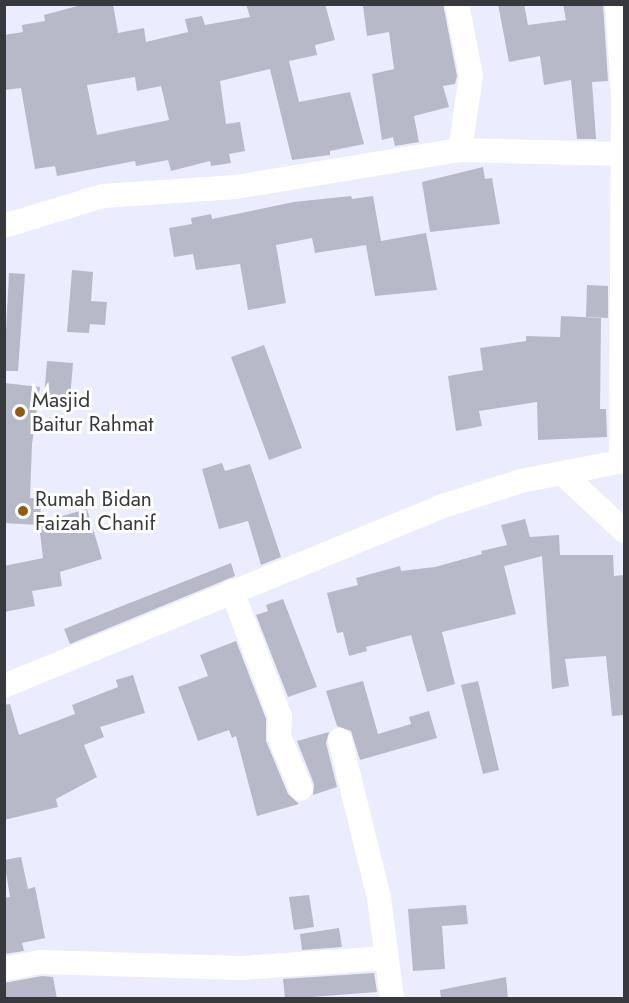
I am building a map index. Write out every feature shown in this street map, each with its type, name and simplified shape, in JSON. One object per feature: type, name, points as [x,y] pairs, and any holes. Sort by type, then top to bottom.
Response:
[{"type":"street","points":[[457,4],[471,76],[460,150]]},
{"type":"street","points":[[4,686],[440,507],[521,481],[617,461],[624,154],[617,4]]},
{"type":"street","points":[[4,226],[103,196],[236,187],[460,150],[624,154]]},
{"type":"street","points":[[570,471],[624,531]]},
{"type":"street","points":[[232,591],[280,717],[279,736],[301,789]]},
{"type":"street","points":[[340,740],[372,864],[392,999]]},
{"type":"street","points":[[4,969],[41,962],[241,968],[387,958]]},
{"type":"building","points":[[85,4],[113,4],[118,33],[144,28],[146,42],[188,32],[185,19],[202,16],[205,25],[250,17],[246,4],[325,4],[335,40],[315,45],[317,55],[289,61],[299,102],[350,92],[364,144],[330,151],[330,155],[292,160],[270,69],[220,81],[226,124],[240,122],[245,151],[229,154],[231,163],[211,166],[210,161],[171,171],[168,160],[136,166],[135,161],[57,176],[55,166],[35,169],[21,88],[4,90],[4,35],[23,32],[22,25],[45,21],[44,15]],"holes":[[[135,77],[137,91],[161,86],[169,120],[97,135],[87,85]]]},
{"type":"building","points":[[443,4],[457,76],[455,84],[443,86],[449,107],[414,116],[419,142],[395,146],[393,137],[382,140],[372,74],[394,69],[389,32],[367,36],[363,6]]},
{"type":"building","points":[[498,4],[524,4],[528,25],[566,20],[563,4],[603,4],[608,81],[592,82],[596,139],[577,139],[571,80],[544,85],[540,56],[509,62]]},
{"type":"building","points":[[483,167],[485,179],[492,178],[500,224],[430,232],[422,182]]},
{"type":"building","points":[[351,196],[352,199],[373,196],[381,241],[426,233],[437,290],[375,296],[366,245],[315,253],[312,238],[276,245],[286,303],[248,310],[240,264],[196,270],[193,254],[174,257],[169,228],[192,224],[191,218],[211,214],[212,219],[294,202]]},
{"type":"building","points":[[72,270],[93,272],[91,301],[107,302],[105,325],[90,324],[89,333],[67,332]]},
{"type":"building","points":[[9,273],[25,274],[18,371],[4,371]]},
{"type":"building","points":[[587,285],[608,286],[608,318],[586,317]]},
{"type":"building","points":[[561,316],[601,318],[600,409],[606,409],[607,437],[538,440],[537,402],[479,411],[482,426],[456,431],[448,376],[483,370],[480,348],[526,341],[526,336],[560,337]]},
{"type":"building","points":[[264,345],[302,448],[269,460],[231,357]]},
{"type":"building","points":[[47,361],[73,363],[70,399],[44,397]]},
{"type":"building","points":[[4,383],[40,387],[32,444],[30,498],[40,498],[41,522],[87,509],[102,559],[60,572],[62,586],[32,591],[35,606],[4,612],[4,566],[43,558],[39,525],[4,523]]},
{"type":"building","points":[[222,463],[225,471],[250,464],[281,557],[261,565],[248,521],[219,529],[202,469]]},
{"type":"building","points":[[525,519],[530,537],[559,535],[560,555],[613,555],[614,576],[624,575],[624,715],[612,716],[606,656],[565,659],[569,686],[552,689],[542,556],[504,566],[516,614],[442,632],[455,684],[427,692],[411,635],[366,647],[367,651],[349,656],[343,632],[337,633],[327,593],[358,585],[356,578],[400,566],[401,571],[435,567],[482,554],[481,551],[507,545],[501,525]]},
{"type":"building","points":[[231,563],[235,576],[70,644],[64,629]]},
{"type":"building","points":[[283,599],[317,687],[288,697],[256,615],[268,611],[266,605]]},
{"type":"building","points":[[236,641],[266,719],[266,741],[288,794],[299,804],[257,816],[236,736],[232,738],[229,730],[198,741],[178,687],[208,676],[200,655]]},
{"type":"building","points":[[133,675],[145,713],[100,727],[104,737],[84,745],[97,777],[56,799],[58,807],[4,820],[4,705],[10,704],[19,735],[75,714],[72,705],[118,687],[116,680]]},
{"type":"building","points":[[363,681],[378,734],[411,724],[409,717],[429,711],[437,738],[360,760],[351,731],[337,726],[326,691]]},
{"type":"building","points":[[478,681],[499,770],[483,774],[461,685]]},
{"type":"building","points":[[329,732],[326,743],[337,787],[313,795],[314,784],[297,741]]},
{"type":"building","points":[[21,857],[28,889],[35,887],[45,938],[22,943],[24,951],[4,954],[4,898],[10,897],[4,860]]},
{"type":"building","points":[[309,895],[314,927],[294,930],[289,897]]},
{"type":"building","points":[[466,905],[468,924],[442,926],[445,969],[413,971],[408,909]]},
{"type":"building","points":[[339,928],[342,947],[302,950],[300,934]]},
{"type":"building","points":[[374,973],[377,992],[285,999],[283,979]]},
{"type":"building","points":[[42,976],[53,977],[57,999],[4,999],[4,983]]},
{"type":"building","points":[[506,977],[508,999],[441,999],[440,990]]},
{"type":"place","name":"Masjid Baitur Rahmat","points":[[20,412]]},
{"type":"place","name":"Rumah Bidan Faizah Chanif","points":[[23,511]]}]
